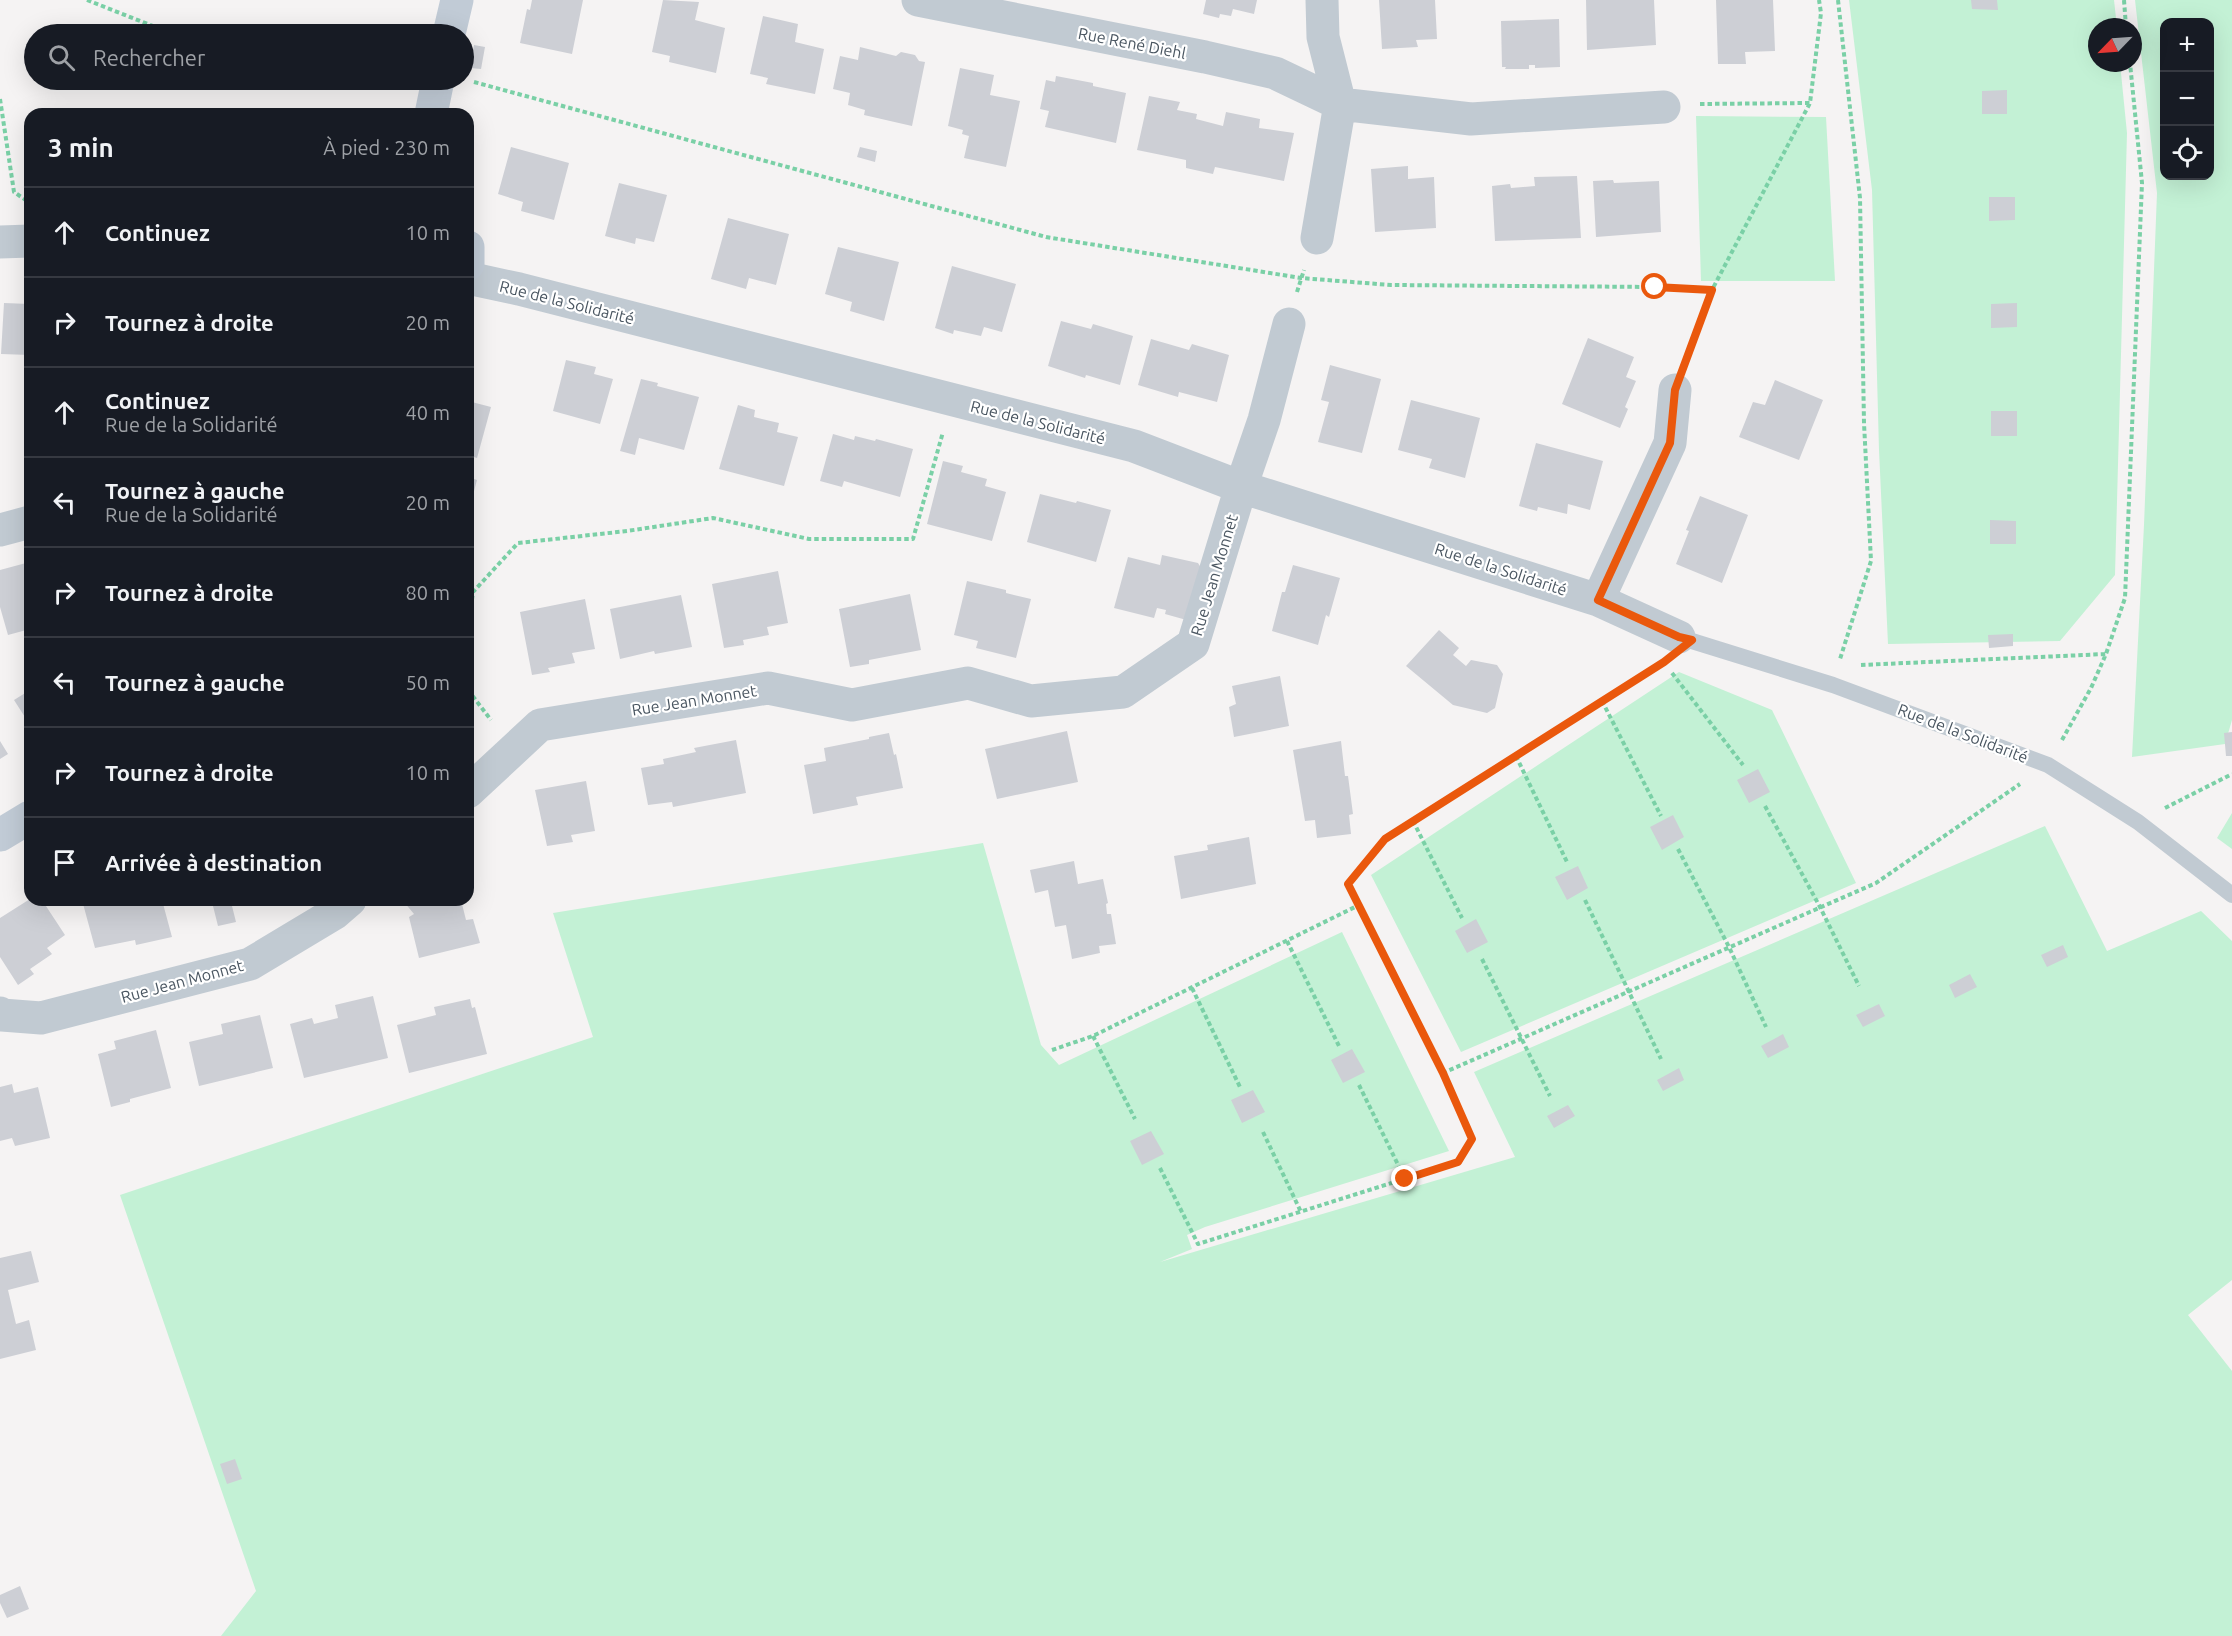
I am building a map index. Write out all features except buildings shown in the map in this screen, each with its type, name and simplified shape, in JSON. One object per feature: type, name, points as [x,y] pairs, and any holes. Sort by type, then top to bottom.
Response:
[{"type":"street","points":[[451,24],[457,0]]},
{"type":"street","name":"Rue René Diehl","points":[[918,0],[1205,57],[1275,74],[1340,104],[1471,119],[1664,106]]},
{"type":"street","points":[[1317,238],[1340,104],[1323,37],[1322,0]]},
{"type":"street","points":[[434,108],[446,90]]},
{"type":"street","points":[[0,242],[24,241]]},
{"type":"street","name":"Rue de la Solidarité","points":[[474,279],[1134,446],[1241,487],[1598,600],[1678,647]]},
{"type":"street","name":"Rue Jean Monnet","points":[[474,786],[540,725],[768,688],[852,705],[968,683],[1031,701],[1123,692],[1193,644],[1264,420],[1289,324]]},
{"type":"street","points":[[1598,600],[1670,443],[1675,390]]},
{"type":"street","points":[[0,530],[24,524]]},
{"type":"street","points":[[0,835],[24,821]]},
{"type":"street","name":"Rue Jean Monnet","points":[[0,1012],[2,1015],[41,1018],[250,964],[336,913],[344,906]]},
{"type":"lane","name":"Rue de la Solidarité","points":[[1678,647],[1833,685],[2048,765],[2138,822],[2232,895]]},
{"type":"path","points":[[87,0],[148,24]]},
{"type":"path","points":[[1675,390],[1712,290],[1810,103],[1821,13],[1819,0]]},
{"type":"path","points":[[1833,685],[1871,561],[1864,423],[1860,198],[1838,0]]},
{"type":"path","points":[[2124,0],[2125,18]]},
{"type":"path","points":[[1443,1073],[1876,883],[2048,765],[2091,688],[2126,598],[2142,195],[2131,72]]},
{"type":"path","points":[[474,86],[1046,237],[1301,278],[1390,285],[1655,287],[1712,290]]},
{"type":"path","points":[[0,99],[14,192],[24,199]]},
{"type":"path","points":[[1664,106],[1810,103]]},
{"type":"path","points":[[1289,324],[1301,278],[1317,238]]},
{"type":"path","points":[[474,591],[518,543],[627,531],[713,518],[809,539],[913,539],[952,400]]},
{"type":"path","points":[[1160,1168],[1198,1244],[1458,1162],[1472,1139],[1443,1073],[1348,884],[1385,839],[1602,701],[1678,647],[1743,765]]},
{"type":"path","points":[[1838,666],[2106,654]]},
{"type":"path","points":[[1602,701],[1661,816]]},
{"type":"path","points":[[1516,756],[1567,862]]},
{"type":"path","points":[[2138,822],[2232,774]]},
{"type":"path","points":[[1765,806],[1859,986]]},
{"type":"path","points":[[1413,821],[1462,918]]},
{"type":"path","points":[[1678,849],[1729,947],[1766,1027]]},
{"type":"path","points":[[1585,900],[1661,1059]]},
{"type":"path","points":[[1052,1050],[1093,1036],[1359,906]]},
{"type":"path","points":[[1287,941],[1340,1048]]},
{"type":"path","points":[[1482,959],[1550,1096]]},
{"type":"path","points":[[1192,987],[1240,1087]]},
{"type":"path","points":[[1093,1036],[1135,1119]]},
{"type":"path","points":[[1359,1085],[1405,1179]]},
{"type":"path","points":[[1263,1132],[1301,1212]]},
{"type":"green space","points":[[1849,0],[2114,0],[2116,18],[2088,18],[2088,72],[2121,72],[2127,133],[2115,575],[2060,641],[1888,644],[1879,450],[1872,190]]},
{"type":"green space","points":[[2135,0],[2232,0],[2232,720],[2225,744],[2132,757],[2157,193],[2142,61],[2142,18],[2137,18]]},
{"type":"green space","points":[[1696,116],[1826,117],[1835,281],[1701,281]]},
{"type":"green space","points":[[1679,672],[1772,710],[1856,883],[1461,1052],[1371,875]]},
{"type":"green space","points":[[2232,813],[2232,849],[2217,838]]},
{"type":"green space","points":[[2045,826],[2107,951],[2201,911],[2232,941],[2232,1280],[2188,1315],[2232,1371],[2232,1636],[221,1636],[256,1591],[120,1195],[593,1037],[553,913],[983,843],[1041,1045],[1059,1065],[1342,932],[1449,1151],[1205,1227],[1187,1235],[1192,1249],[1160,1262],[1515,1157],[1474,1072]]},
{"type":"route","points":[[1405,1179],[1458,1162],[1472,1139],[1443,1073],[1348,884],[1385,839],[1664,662],[1692,640],[1679,637],[1598,600],[1670,443],[1675,390],[1712,290],[1655,287]]}]
